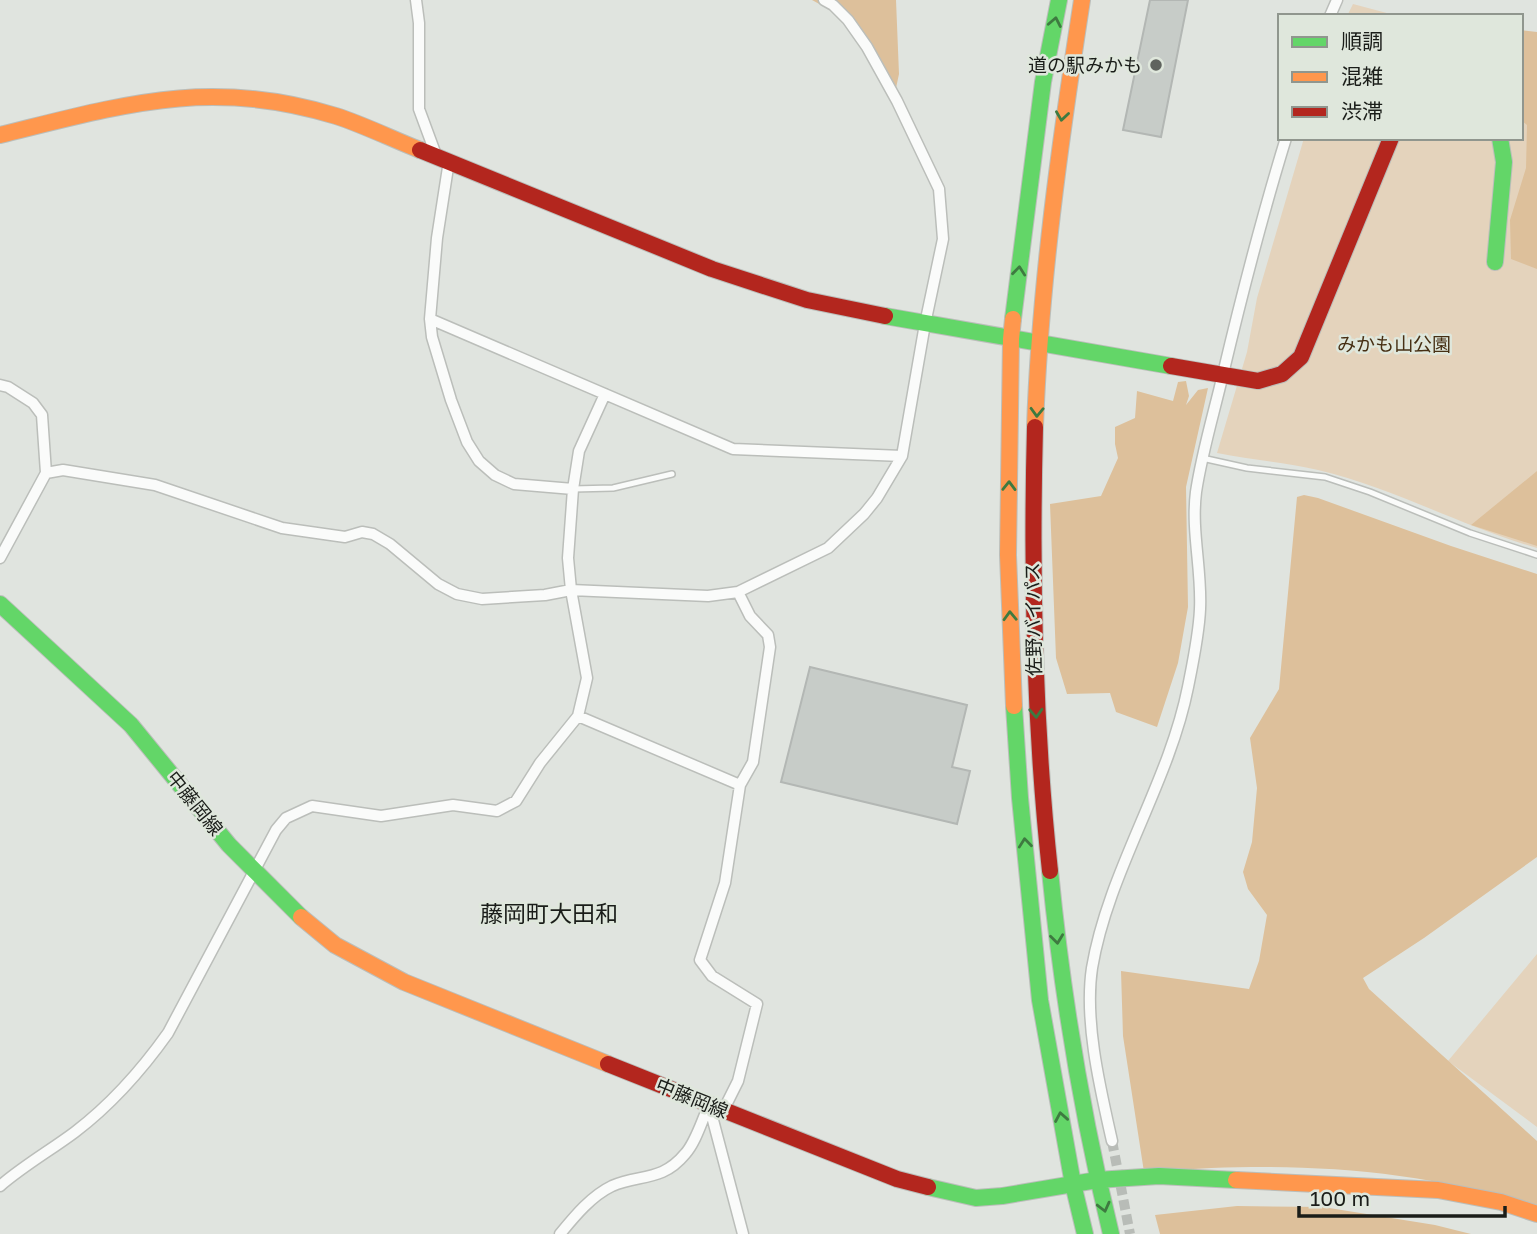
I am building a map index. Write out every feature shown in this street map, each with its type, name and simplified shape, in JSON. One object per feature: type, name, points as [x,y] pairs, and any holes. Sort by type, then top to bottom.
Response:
[{"type":"main road","name":"佐野バイパス","points":[[1059,0],[1043,82],[1011,339],[1008,555],[1020,798],[1040,1000],[1073,1184],[1085,1234]]},
{"type":"main road","name":"佐野バイパス","points":[[1082,0],[1056,156],[1039,344],[1032,555],[1033,664],[1041,798],[1062,980],[1097,1180],[1111,1234]]},
{"type":"main road","points":[[0,135],[117,107],[169,98],[245,98],[293,105],[338,117],[762,286],[807,299],[925,324],[1247,381],[1270,380],[1293,367],[1301,357],[1390,140]]},
{"type":"main road","points":[[1495,262],[1504,162],[1500,140]]},
{"type":"main road","name":"中藤岡線","points":[[0,604],[94,688],[131,726],[229,845],[302,918],[335,945],[404,982],[716,1108],[897,1179],[976,1198],[1097,1180],[1159,1176],[1438,1190],[1501,1202],[1537,1214]]},
{"type":"street","points":[[416,0],[419,23],[419,109],[442,158],[430,319],[432,337],[451,400],[467,442],[479,461],[495,475],[514,484],[573,489]]},
{"type":"street","points":[[46,473],[63,470],[155,485],[282,528],[345,537],[362,532],[373,534],[390,544],[427,576],[457,594],[482,599],[514,598],[571,590],[708,596],[738,592],[828,548],[877,498],[902,456],[943,239],[939,189],[897,101],[867,47],[848,20],[824,0]]},
{"type":"street","points":[[1112,1140],[1097,1071],[1090,997],[1093,967],[1103,923],[1171,747],[1188,689],[1200,608],[1195,551],[1196,509],[1202,458],[1244,282],[1285,140]]},
{"type":"street","points":[[430,319],[733,449],[902,456]]},
{"type":"street","points":[[0,385],[33,402],[42,415],[46,473],[0,558]]},
{"type":"street","points":[[0,1186],[107,1106],[137,1076],[168,1033],[276,830],[286,818],[312,806],[381,816],[453,805],[497,811],[516,801],[540,763],[578,716],[587,678],[568,558],[579,451],[605,394]]},
{"type":"street","points":[[560,1234],[594,1197],[613,1185],[649,1178],[664,1172],[686,1154],[716,1108],[738,1081],[757,1004],[712,976],[700,960],[725,883],[740,785],[753,762],[770,647],[768,635],[750,616],[738,592]]},
{"type":"street","points":[[578,716],[740,785]]},
{"type":"street","points":[[716,1108],[743,1234]]},
{"type":"lane","points":[[1202,458],[1247,468],[1325,477],[1370,492],[1470,533],[1537,555]]},
{"type":"lane","points":[[573,489],[612,488],[672,474]]},
{"type":"green space","points":[[1353,4],[1390,14],[1348,14]]},
{"type":"green space","name":"みかも山公園","points":[[1523,48],[1537,52],[1537,548],[1346,478],[1306,467],[1217,453],[1247,352],[1257,298],[1303,140],[1523,140]]},
{"type":"green space","points":[[1537,954],[1537,1127],[1448,1061]]},
{"type":"shaded area","points":[[812,0],[896,0],[899,74],[896,88],[872,45],[863,35],[843,18]]},
{"type":"shaded area","points":[[1523,30],[1537,32],[1537,269],[1511,259],[1510,220],[1526,168],[1527,125],[1523,122]]},
{"type":"shaded area","points":[[1186,381],[1189,396],[1186,405],[1198,390],[1208,388],[1186,487],[1188,607],[1178,663],[1157,727],[1116,712],[1110,693],[1067,694],[1056,658],[1050,504],[1101,496],[1118,458],[1115,427],[1135,418],[1137,391],[1173,401],[1178,382]]},
{"type":"shaded area","points":[[1537,471],[1537,546],[1471,525]]},
{"type":"shaded area","points":[[1304,495],[1537,574],[1537,857],[1363,978],[1369,989],[1537,1141],[1537,1207],[1467,1188],[1360,1171],[1251,1167],[1144,1172],[1123,1036],[1121,971],[1249,989],[1259,961],[1267,915],[1248,889],[1243,872],[1252,842],[1257,788],[1250,738],[1279,689],[1297,497]]},
{"type":"shaded area","points":[[1237,1206],[1323,1207],[1435,1225],[1471,1234],[1160,1234],[1155,1215]]},
{"type":"building","name":"道の駅みかも","points":[[1150,0],[1188,0],[1161,137],[1123,130]]},
{"type":"building","points":[[810,667],[967,705],[952,767],[970,771],[957,824],[781,782]]},
{"type":"tunnel","points":[[1112,1141],[1130,1234]]},
{"type":"traffic: fast","points":[[1013,319],[1043,82],[1059,0]]},
{"type":"traffic: fast","points":[[1495,262],[1504,162],[1500,140]]},
{"type":"traffic: fast","points":[[885,316],[1171,366]]},
{"type":"traffic: fast","points":[[0,604],[131,725],[229,845],[301,917]]},
{"type":"traffic: fast","points":[[1014,706],[1020,798],[1040,1000],[1073,1184],[1085,1234]]},
{"type":"traffic: fast","points":[[1050,871],[1074,1054],[1111,1234]]},
{"type":"traffic: fast","points":[[928,1187],[976,1198],[1097,1180],[1159,1176],[1236,1180]]},
{"type":"traffic: slow","points":[[1035,427],[1041,320],[1052,213],[1082,0]]},
{"type":"traffic: slow","points":[[0,135],[86,114],[166,100],[248,98],[290,104],[336,116],[420,150]]},
{"type":"traffic: slow","points":[[1013,319],[1008,555],[1014,706]]},
{"type":"traffic: slow","points":[[301,917],[335,945],[404,982],[608,1064]]},
{"type":"traffic: slow","points":[[1236,1180],[1438,1190],[1501,1202],[1537,1214]]},
{"type":"traffic: jam","points":[[1171,366],[1258,381],[1282,374],[1301,357],[1390,140]]},
{"type":"traffic: jam","points":[[420,150],[712,269],[807,300],[885,316]]},
{"type":"traffic: jam","points":[[1035,427],[1035,649],[1040,760],[1050,871]]},
{"type":"traffic: jam","points":[[608,1064],[897,1179],[928,1187]]},
{"type":"place","name":"道の駅みかも","points":[[1156,65]]},
{"type":"district","name":"藤岡町大田和","points":[[549,914]]}]
